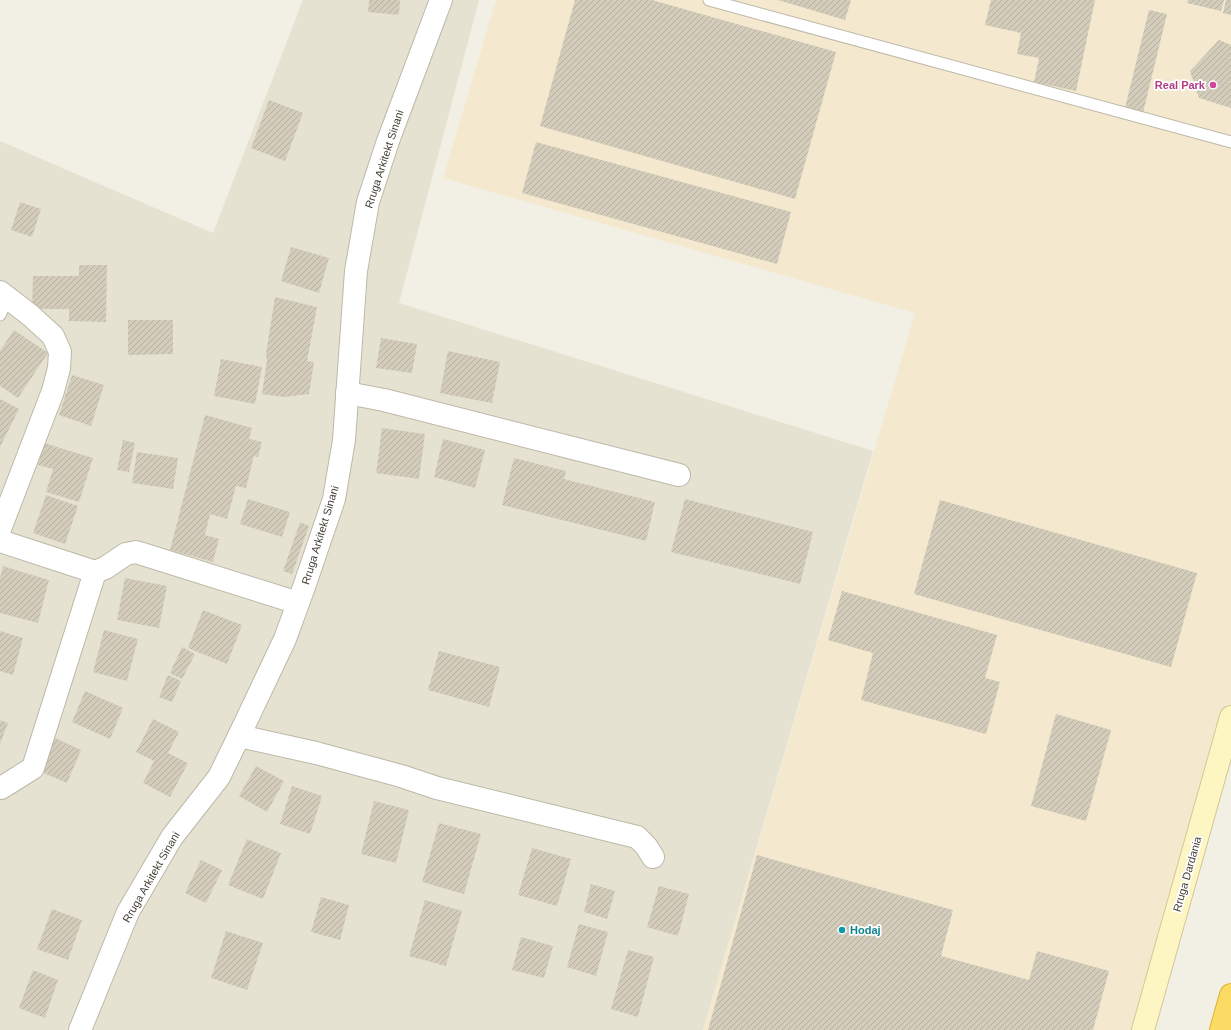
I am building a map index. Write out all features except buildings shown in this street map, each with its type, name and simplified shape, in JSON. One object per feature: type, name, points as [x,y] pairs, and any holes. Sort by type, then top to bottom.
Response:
[{"type":"highway","points":[[1222,1030],[1231,994]]},
{"type":"main road","name":"Rruga Dardania","points":[[1143,1030],[1231,718]]},
{"type":"street","name":"Rruga Arkitekt Sinani","points":[[80,1030],[128,912],[172,837],[219,777],[285,639],[298,604],[334,499],[344,440],[356,271],[368,202],[388,141],[441,0]]},
{"type":"street","points":[[0,529],[53,391],[60,368],[60,352],[53,336],[30,315],[3,302]]},
{"type":"street","points":[[348,393],[384,400],[679,476]]},
{"type":"street","points":[[0,541],[95,572],[105,568],[126,554],[136,552],[298,604]]},
{"type":"street","points":[[1,788],[33,768],[95,572]]},
{"type":"street","points":[[239,736],[316,753],[401,776],[437,788],[637,837],[646,846],[653,858]]},
{"type":"lane","points":[[709,0],[1231,142]]},
{"type":"shaded area","points":[[303,0],[479,0],[399,303],[873,451],[703,1030],[0,1030],[0,141],[213,233]]},
{"type":"shaded area","points":[[496,0],[1231,0],[1231,716],[1142,1030],[703,1030],[915,313],[443,178]]},
{"type":"place","name":"Real Park","points":[[1213,85]]},
{"type":"place","name":"Hodaj","points":[[842,930]]}]
